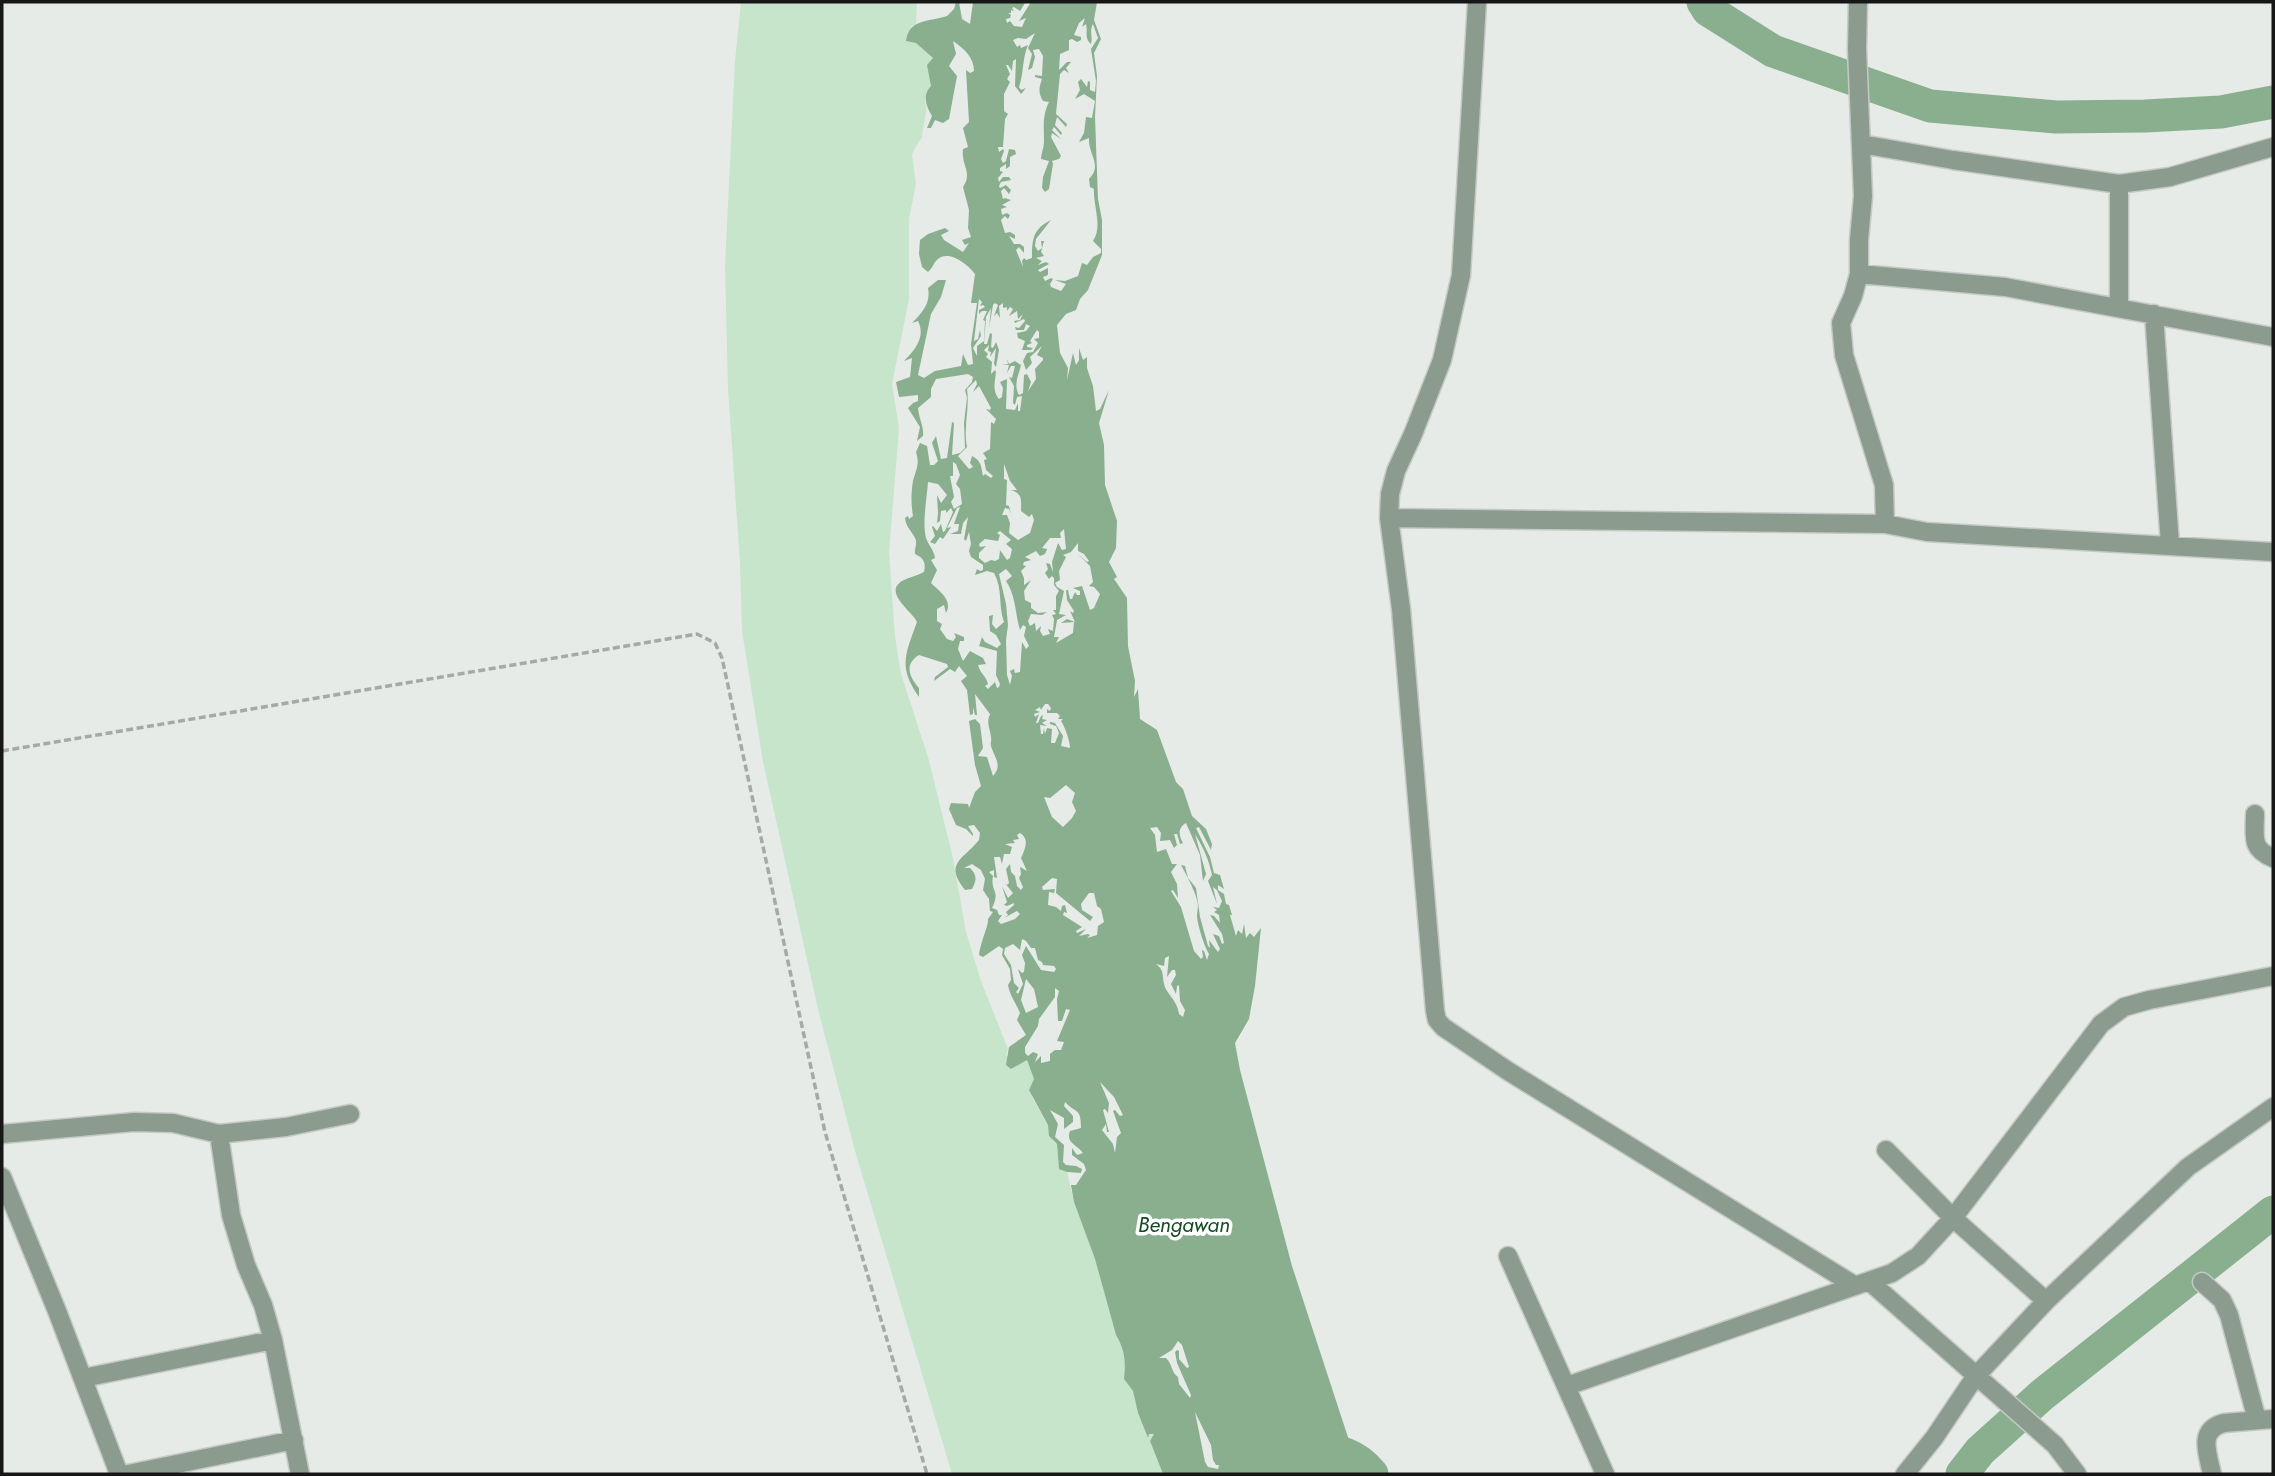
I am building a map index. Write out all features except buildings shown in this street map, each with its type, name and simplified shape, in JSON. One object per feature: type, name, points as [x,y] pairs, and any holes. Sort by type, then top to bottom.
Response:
[{"type":"street","points":[[1477,2],[1461,275],[1442,360],[1396,471],[1390,494],[1389,518],[1401,609],[1434,1011],[1437,1020],[1443,1027],[1520,1078],[1861,1283],[2055,1445],[2077,1474]]},
{"type":"street","points":[[1858,2],[1857,49],[1863,196],[1859,274],[1841,323],[1844,355],[1884,485],[1885,524]]},
{"type":"street","points":[[1861,144],[2119,184],[2170,177],[2273,148]]},
{"type":"street","points":[[2119,184],[2119,308]]},
{"type":"street","points":[[1859,274],[2005,287],[2273,337]]},
{"type":"street","points":[[2154,314],[2170,545]]},
{"type":"street","points":[[1389,518],[1885,524],[1927,532],[2273,552]]},
{"type":"street","points":[[2255,814],[2255,845],[2262,854],[2273,858]]},
{"type":"street","points":[[1566,1386],[1892,1273],[1919,1256],[1953,1217],[2101,1024],[2124,1007],[2149,1000],[2273,976]]},
{"type":"street","points":[[1905,1474],[1934,1438],[1975,1377],[2046,1301],[2188,1167],[2273,1107]]},
{"type":"street","points":[[2,1134],[134,1122],[173,1122],[219,1134],[286,1127],[350,1114]]},
{"type":"street","points":[[219,1134],[231,1215],[246,1265],[264,1305],[300,1474]]},
{"type":"street","points":[[1886,1150],[1953,1217],[2046,1301]]},
{"type":"street","points":[[2,1178],[83,1378],[118,1474]]},
{"type":"street","points":[[1508,1256],[1605,1474]]},
{"type":"street","points":[[2202,1282],[2222,1300],[2229,1315],[2265,1419],[2224,1423],[2209,1431],[2206,1445],[2212,1474]]},
{"type":"street","points":[[83,1378],[273,1340]]},
{"type":"street","points":[[128,1474],[294,1440]]},
{"type":"path","points":[[2,751],[697,634],[715,643],[722,658],[825,1132],[927,1474]]},
{"type":"shaded area","points":[[741,2],[917,2],[916,25],[911,26],[916,43],[933,58],[931,86],[925,100],[922,138],[912,155],[916,184],[909,219],[909,299],[892,384],[899,428],[889,552],[895,637],[901,674],[928,757],[952,854],[966,932],[981,981],[1008,1049],[1006,1056],[1027,1060],[1034,1079],[1032,1097],[1048,1125],[1053,1142],[1057,1144],[1059,1169],[1067,1172],[1074,1202],[1095,1259],[1123,1351],[1126,1362],[1124,1379],[1133,1391],[1147,1436],[1155,1434],[1150,1441],[1163,1474],[952,1474],[855,1151],[819,1013],[763,762],[742,631],[728,389],[725,265],[735,61]]},
{"type":"water","name":"Bengawan","points":[[956,2],[959,2],[962,19],[970,24],[973,2],[1022,2],[1025,3],[1020,11],[1012,8],[1014,11],[1008,13],[1010,18],[1006,19],[1007,23],[1010,21],[1014,26],[1022,27],[1026,18],[1019,21],[1031,2],[1097,2],[1094,20],[1101,39],[1094,53],[1097,76],[1095,117],[1102,255],[1088,290],[1080,299],[1076,310],[1066,314],[1057,325],[1060,353],[1068,368],[1067,380],[1073,353],[1076,365],[1079,348],[1083,360],[1087,357],[1096,411],[1100,409],[1109,390],[1099,423],[1104,445],[1105,485],[1117,521],[1116,548],[1109,562],[1117,577],[1114,579],[1127,598],[1128,646],[1135,681],[1134,697],[1138,689],[1140,719],[1157,730],[1192,816],[1206,829],[1212,844],[1211,850],[1199,827],[1196,828],[1210,857],[1214,873],[1220,875],[1224,889],[1218,885],[1218,890],[1224,894],[1226,904],[1229,905],[1236,936],[1238,930],[1242,934],[1244,924],[1246,938],[1250,933],[1254,937],[1261,928],[1249,1019],[1235,1043],[1292,1266],[1360,1474],[1163,1474],[1150,1441],[1154,1434],[1149,1434],[1148,1438],[1133,1391],[1124,1379],[1123,1351],[1095,1259],[1074,1202],[1071,1185],[1076,1185],[1086,1170],[1084,1164],[1072,1155],[1072,1148],[1077,1155],[1083,1153],[1069,1138],[1070,1131],[1081,1128],[1080,1117],[1065,1102],[1064,1106],[1073,1116],[1073,1122],[1064,1129],[1064,1118],[1050,1110],[1058,1124],[1055,1137],[1064,1145],[1063,1162],[1082,1169],[1081,1173],[1067,1172],[1059,1169],[1057,1144],[1049,1136],[1048,1125],[1029,1090],[1034,1079],[1027,1060],[1011,1069],[1006,1065],[1009,1047],[1026,1035],[1017,1020],[1020,1013],[1009,989],[1010,969],[1002,955],[1003,949],[999,946],[983,957],[979,955],[988,919],[993,912],[990,911],[989,899],[983,890],[985,879],[981,870],[972,864],[964,868],[970,868],[976,878],[972,889],[965,890],[956,873],[958,862],[979,840],[980,833],[974,825],[968,826],[973,836],[956,825],[949,809],[951,803],[968,804],[969,808],[975,792],[981,786],[969,721],[975,719],[980,724],[983,748],[978,756],[987,757],[993,776],[997,769],[988,723],[990,714],[975,694],[977,715],[973,707],[973,714],[970,715],[967,690],[961,681],[967,676],[959,666],[955,672],[950,669],[934,681],[935,677],[948,667],[947,664],[919,655],[911,662],[910,671],[919,688],[919,697],[912,687],[906,669],[909,643],[917,622],[900,602],[896,591],[902,581],[924,572],[925,569],[922,559],[915,554],[916,540],[905,518],[913,516],[913,481],[918,464],[916,452],[920,443],[927,446],[930,465],[934,465],[938,461],[932,443],[936,436],[941,459],[947,458],[952,422],[952,455],[965,448],[965,390],[973,377],[968,374],[936,379],[931,389],[931,397],[918,408],[923,436],[917,441],[920,427],[908,408],[918,401],[918,395],[899,397],[896,382],[910,377],[912,358],[904,361],[915,348],[921,332],[918,321],[912,323],[927,303],[928,288],[938,280],[946,280],[941,297],[931,314],[918,375],[924,378],[935,371],[961,366],[963,354],[968,365],[973,364],[971,344],[977,303],[971,303],[975,274],[957,259],[945,256],[935,262],[928,272],[922,267],[919,254],[920,240],[945,228],[949,231],[941,235],[944,240],[963,252],[969,243],[965,245],[962,240],[971,237],[968,228],[969,210],[963,187],[967,173],[963,149],[968,147],[963,128],[969,122],[966,70],[970,73],[974,71],[974,66],[968,54],[953,41],[956,54],[949,66],[957,76],[949,119],[943,123],[935,120],[931,128],[927,128],[932,116],[926,101],[931,86],[927,65],[933,58],[916,43],[906,41],[911,28],[921,22],[947,16],[954,9]],"holes":[[[1085,18],[1082,27],[1086,24],[1089,42],[1091,44],[1093,24],[1098,38],[1091,49],[1095,92],[1090,90],[1090,82],[1088,81],[1087,87],[1081,79],[1078,82],[1080,90],[1075,99],[1084,94],[1095,101],[1092,118],[1086,117],[1084,133],[1079,142],[1089,138],[1095,164],[1089,179],[1090,187],[1094,189],[1097,222],[1093,241],[1101,249],[1101,253],[1093,257],[1087,265],[1082,263],[1078,276],[1065,281],[1055,280],[1066,284],[1061,291],[1051,287],[1053,279],[1045,281],[1043,277],[1048,275],[1048,268],[1040,272],[1038,270],[1049,264],[1046,262],[1038,265],[1042,261],[1036,258],[1044,256],[1041,252],[1044,241],[1041,241],[1042,248],[1038,251],[1035,246],[1036,239],[1051,220],[1037,231],[1033,240],[1032,258],[1024,258],[1023,267],[1016,250],[1019,247],[1024,253],[1024,247],[1014,244],[1009,236],[1015,239],[1015,235],[1005,233],[1001,220],[1005,216],[1008,219],[1010,215],[1002,215],[1001,209],[1007,207],[1002,205],[1011,200],[1003,199],[1001,191],[1004,188],[1009,194],[1011,190],[1006,185],[1000,188],[999,186],[1001,182],[1011,180],[1009,177],[1003,177],[999,182],[998,178],[1003,172],[1000,168],[1006,164],[1006,169],[1010,166],[1010,157],[1016,154],[1015,150],[1009,149],[1003,163],[1001,159],[1004,151],[1003,149],[999,152],[998,147],[1003,147],[1005,119],[1008,114],[1004,111],[1004,94],[1010,82],[1007,79],[1010,74],[1006,65],[1012,71],[1013,61],[1016,59],[1015,86],[1021,94],[1026,88],[1021,90],[1019,87],[1028,45],[1017,47],[1013,40],[1026,39],[1035,33],[1028,48],[1032,54],[1028,70],[1032,68],[1035,57],[1033,50],[1039,49],[1043,56],[1042,76],[1035,77],[1042,79],[1040,95],[1043,101],[1049,102],[1044,117],[1041,159],[1049,161],[1042,188],[1045,192],[1049,189],[1052,161],[1061,156],[1051,137],[1052,133],[1061,139],[1052,130],[1054,127],[1061,135],[1062,133],[1055,125],[1057,117],[1066,127],[1067,124],[1056,114],[1060,74],[1064,70],[1069,73],[1066,68],[1071,62],[1067,62],[1059,70],[1060,54],[1069,50],[1069,40],[1081,40],[1081,37],[1074,35],[1079,23]],[[979,299],[982,302],[980,306],[985,307],[979,310],[979,314],[987,311],[983,320],[984,341],[977,346],[977,356],[973,348],[981,336],[980,330],[978,339],[974,341]],[[995,303],[998,305],[994,316],[997,313],[1000,318],[999,306],[1003,303],[1003,308],[1007,307],[1007,311],[1010,307],[1013,309],[1009,316],[1017,311],[1018,319],[1023,314],[1020,320],[1014,321],[1025,321],[1019,328],[1015,327],[1016,330],[1024,330],[1026,324],[1030,326],[1026,331],[1017,333],[1018,338],[1025,341],[1022,350],[1033,348],[1027,345],[1032,343],[1030,341],[1037,330],[1039,332],[1039,338],[1034,339],[1038,343],[1023,361],[1026,370],[1032,363],[1030,357],[1042,346],[1037,355],[1043,360],[1035,369],[1036,379],[1028,391],[1031,382],[1027,374],[1024,375],[1023,393],[1019,395],[1017,391],[1016,383],[1021,365],[1015,361],[1009,364],[1007,359],[1008,364],[1002,364],[1009,365],[1007,373],[1011,366],[1015,366],[1012,378],[1009,377],[1014,386],[1013,403],[1015,405],[1017,397],[1022,396],[1020,411],[1018,403],[1015,410],[1006,409],[1007,379],[1000,382],[1003,388],[1002,397],[999,399],[995,393],[996,372],[995,370],[991,374],[992,362],[986,357],[988,354],[984,350],[989,345],[990,357],[996,348],[996,367],[999,350],[996,342],[993,348],[991,347],[992,334],[990,333],[987,344],[984,344],[986,317],[991,308],[989,328]],[[976,380],[973,392],[979,386],[991,408],[986,409],[996,419],[994,424],[991,422],[990,449],[983,453],[987,459],[984,460],[986,470],[993,476],[991,478],[985,474],[983,476],[978,460],[972,456],[970,463],[973,467],[969,469],[958,456],[967,447],[967,389]],[[953,462],[960,475],[956,484],[960,489],[962,504],[954,509],[951,502],[954,497],[950,476],[953,476]],[[1004,464],[1010,481],[1017,490],[1011,490],[1018,493],[1020,498],[1021,511],[1029,517],[1032,514],[1034,520],[1030,533],[1018,540],[1009,533],[1007,515],[1002,515],[1005,508],[1009,509],[1011,514],[1009,506],[1006,505],[1007,480],[1004,479]],[[928,482],[938,484],[947,495],[941,503],[937,495],[937,523],[940,521],[941,511],[946,510],[946,513],[951,508],[953,512],[945,531],[943,532],[941,524],[937,531],[932,527],[935,536],[930,542],[935,544],[940,537],[943,539],[951,527],[947,528],[957,508],[960,507],[954,524],[959,524],[958,531],[950,534],[961,534],[963,523],[968,517],[964,539],[966,541],[969,532],[971,557],[983,565],[983,570],[977,569],[975,575],[987,571],[994,573],[997,579],[1004,622],[996,629],[992,624],[993,615],[989,616],[990,631],[1001,644],[997,648],[985,642],[982,637],[979,646],[997,651],[996,675],[1000,684],[997,688],[995,682],[988,689],[985,686],[988,684],[978,665],[986,664],[983,658],[970,651],[963,661],[958,649],[964,637],[954,633],[956,637],[953,641],[947,639],[940,629],[942,624],[937,621],[937,609],[944,605],[946,613],[948,604],[931,583],[937,570],[931,560],[935,558],[934,553],[926,538]],[[1064,529],[1066,549],[1062,550],[1058,543],[1052,562],[1053,572],[1050,564],[1046,563],[1048,569],[1045,573],[1049,579],[1052,576],[1054,578],[1054,585],[1059,591],[1056,596],[1056,610],[1053,610],[1056,614],[1052,615],[1053,631],[1048,629],[1050,634],[1043,636],[1041,626],[1036,631],[1035,623],[1030,626],[1028,621],[1031,614],[1042,615],[1047,612],[1038,613],[1031,608],[1031,603],[1025,600],[1024,591],[1031,580],[1024,585],[1021,571],[1026,566],[1023,565],[1024,562],[1031,560],[1025,557],[1036,551],[1040,556],[1045,554],[1047,549],[1042,548],[1050,538],[1061,538],[1060,533]],[[1000,531],[1011,540],[1006,544],[1012,549],[1010,558],[1007,560],[1000,550],[999,559],[985,563],[979,558],[979,553],[986,546],[980,547],[979,544],[985,539],[998,541],[1000,535],[997,533]],[[1078,543],[1078,551],[1089,561],[1078,554],[1090,566],[1093,582],[1089,586],[1094,587],[1100,594],[1094,608],[1090,610],[1082,586],[1073,588],[1080,591],[1080,595],[1075,592],[1072,599],[1066,590],[1075,622],[1067,619],[1061,623],[1074,622],[1073,633],[1056,643],[1059,637],[1054,637],[1057,620],[1066,615],[1059,614],[1064,591],[1055,583],[1060,580],[1059,571],[1066,557],[1063,555],[1071,552]],[[1006,569],[1012,576],[1006,581],[1014,599],[1020,630],[1023,625],[1026,627],[1024,636],[1029,646],[1026,649],[1022,642],[1020,672],[1015,673],[1014,669],[1010,671],[1010,685],[1007,675],[1008,625],[999,574]],[[1048,704],[1051,708],[1050,711],[1047,709],[1047,713],[1057,713],[1060,716],[1058,719],[1063,719],[1061,721],[1070,748],[1061,746],[1063,736],[1055,723],[1050,722],[1056,726],[1059,733],[1055,743],[1051,743],[1052,729],[1047,728],[1045,734],[1044,728],[1041,734],[1040,725],[1047,726],[1042,723],[1047,720],[1042,719],[1043,715],[1036,723],[1039,714],[1035,717],[1034,714],[1040,712],[1035,710],[1040,707],[1041,710]],[[1066,785],[1075,793],[1072,802],[1076,811],[1063,827],[1052,817],[1044,797],[1050,798]],[[1186,823],[1200,855],[1203,881],[1206,874],[1195,834],[1209,864],[1212,875],[1208,881],[1217,904],[1213,887],[1222,901],[1219,908],[1213,907],[1217,910],[1214,912],[1219,915],[1220,923],[1210,915],[1222,934],[1224,943],[1222,944],[1219,936],[1213,934],[1220,949],[1218,952],[1209,940],[1210,948],[1208,946],[1196,888],[1188,878],[1185,866],[1181,865],[1198,904],[1197,917],[1209,954],[1207,960],[1204,951],[1202,950],[1201,959],[1194,951],[1181,907],[1171,891],[1173,890],[1178,898],[1177,884],[1171,872],[1177,864],[1172,864],[1166,849],[1157,852],[1155,835],[1150,828],[1157,827],[1161,833],[1160,841],[1170,840],[1174,848],[1177,845],[1174,834],[1177,834],[1180,844],[1183,843],[1180,832]],[[1017,835],[1023,835],[1026,841],[1021,858],[1027,871],[1020,867],[1019,878],[1023,887],[1021,890],[1011,872],[1010,864],[1006,869],[1009,883],[1007,885],[1004,882],[1013,893],[1008,898],[1002,886],[1007,902],[1004,905],[1014,905],[1004,918],[1017,911],[1020,914],[1001,924],[998,921],[1002,915],[992,908],[995,894],[993,876],[989,872],[994,870],[994,877],[997,878],[994,857],[1000,857],[1002,864],[1004,854],[1010,854],[1012,847],[1005,844],[1015,843],[1013,840],[1019,839]],[[1052,878],[1057,879],[1056,893],[1090,921],[1093,917],[1082,910],[1081,904],[1089,893],[1094,893],[1104,922],[1098,926],[1097,935],[1087,938],[1090,935],[1079,936],[1086,929],[1077,933],[1082,927],[1063,915],[1064,912],[1067,913],[1065,905],[1061,911],[1048,905],[1049,892],[1054,893],[1055,889],[1043,890],[1042,887]],[[1022,939],[1031,948],[1035,948],[1038,960],[1043,965],[1054,966],[1056,969],[1054,972],[1041,970],[1026,946],[1022,955],[1024,972],[1018,969],[1023,984],[1018,994],[1016,992],[1019,988],[1014,983],[1011,965],[1004,954],[1005,948],[1013,944],[1020,950]],[[1169,956],[1167,977],[1175,970],[1176,975],[1171,984],[1176,994],[1179,985],[1180,1001],[1185,1010],[1183,1017],[1165,988],[1159,966],[1156,964],[1164,966],[1165,958]],[[1026,979],[1034,989],[1038,1007],[1026,1013],[1021,1000]],[[1055,988],[1059,991],[1058,1021],[1062,1021],[1066,1009],[1070,1010],[1057,1041],[1064,1042],[1061,1050],[1055,1050],[1050,1054],[1050,1061],[1041,1063],[1041,1056],[1035,1062],[1038,1054],[1033,1052],[1028,1056],[1025,1047],[1038,1026],[1039,1019],[1055,997]],[[1100,1082],[1114,1097],[1123,1115],[1113,1111],[1121,1133],[1117,1137],[1115,1153],[1113,1144],[1102,1130],[1106,1124],[1109,1132],[1103,1110],[1108,1113],[1109,1103]],[[1178,1341],[1182,1345],[1189,1367],[1179,1359],[1177,1350],[1177,1363],[1190,1398],[1179,1384],[1178,1377],[1166,1358],[1159,1358],[1172,1350]],[[1195,1412],[1211,1445],[1213,1460],[1219,1465],[1218,1469],[1208,1467],[1205,1462]]]},
{"type":"waterway","points":[[1703,2],[1708,10],[1773,51],[1930,106],[2056,117],[2145,116],[2221,112],[2273,102]]},
{"type":"waterway","points":[[1962,1474],[1980,1451],[2042,1395],[2273,1212]]},
{"type":"waterway","points":[[1302,1474],[1311,1460],[1332,1452],[1354,1458],[1372,1474]]}]
